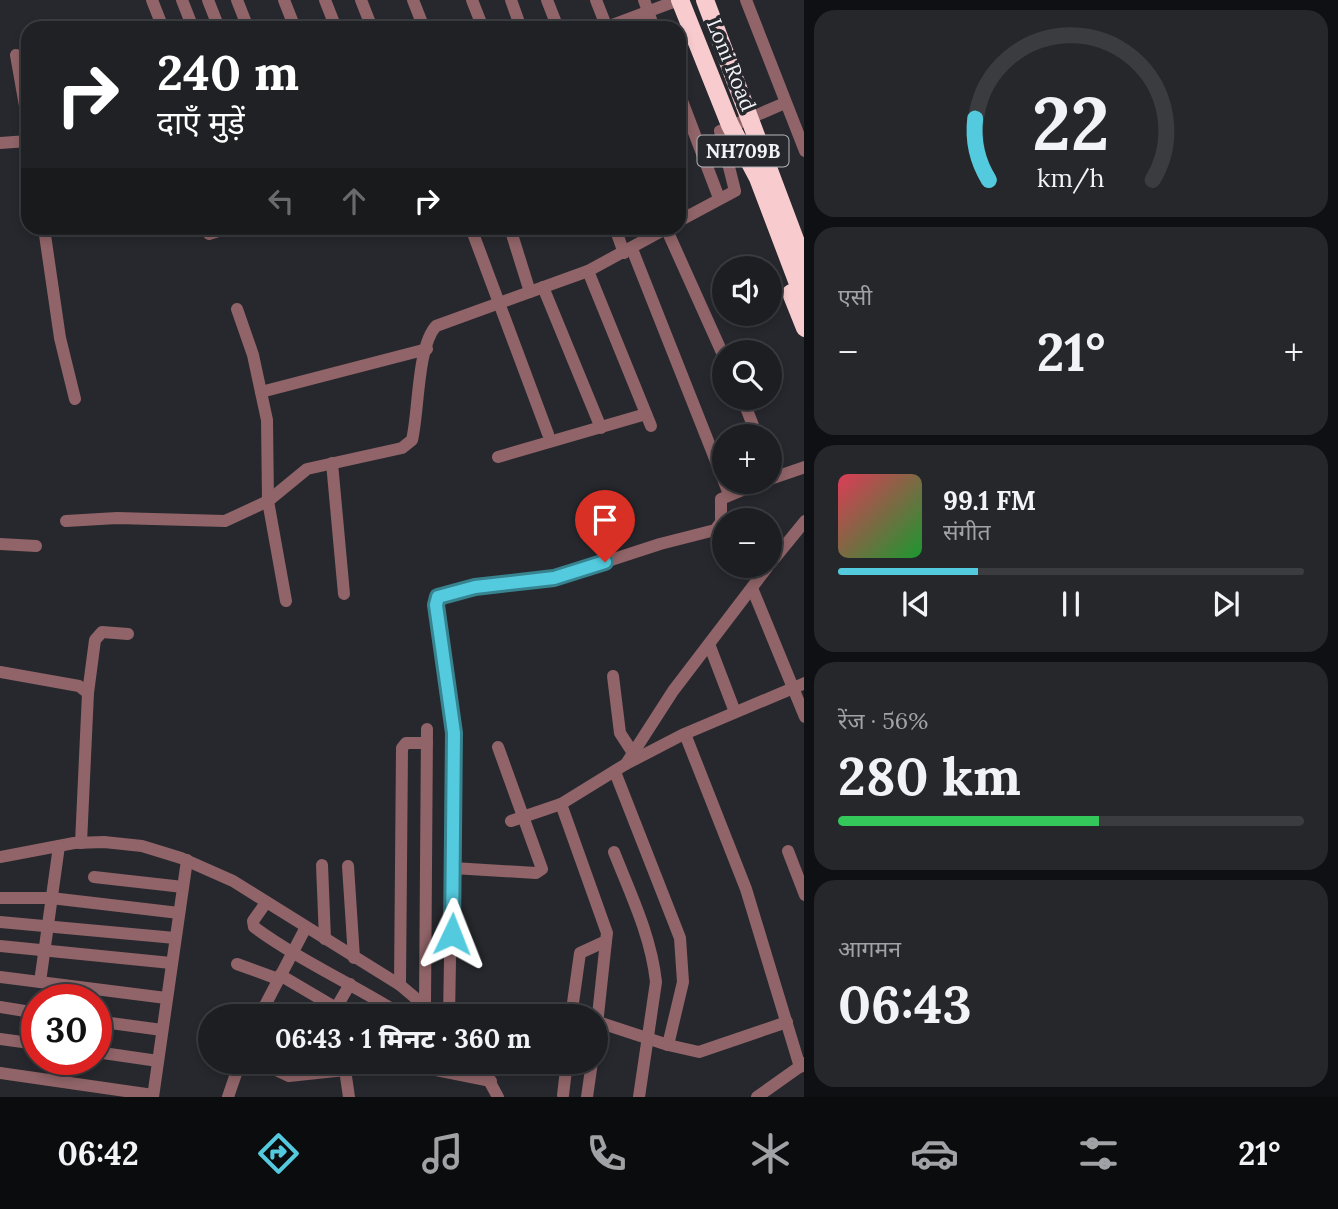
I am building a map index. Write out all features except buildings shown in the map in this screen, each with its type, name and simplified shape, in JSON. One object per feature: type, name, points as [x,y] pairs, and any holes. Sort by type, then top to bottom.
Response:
[{"type":"highway","name":"Loni Road","points":[[680,0],[730,125],[758,178],[804,302]]},
{"type":"highway","name":"Loni Road","points":[[705,0],[804,266]]},
{"type":"highway","name":"NH709B","points":[[730,125],[760,214],[804,328]]},
{"type":"street","points":[[152,0],[160,21]]},
{"type":"street","points":[[182,0],[190,21]]},
{"type":"street","points":[[208,0],[216,21]]},
{"type":"street","points":[[237,0],[245,21]]},
{"type":"street","points":[[284,0],[292,21]]},
{"type":"street","points":[[325,0],[333,21]]},
{"type":"street","points":[[360,0],[369,21]]},
{"type":"street","points":[[413,0],[421,21]]},
{"type":"street","points":[[472,0],[480,21]]},
{"type":"street","points":[[511,0],[519,21]]},
{"type":"street","points":[[547,0],[555,21]]},
{"type":"street","points":[[596,0],[604,21]]},
{"type":"street","points":[[619,21],[646,6],[680,0]]},
{"type":"street","points":[[746,0],[804,151]]},
{"type":"street","points":[[16,55],[21,83]]},
{"type":"street","points":[[686,217],[735,191],[720,131],[785,103]]},
{"type":"street","points":[[686,111],[719,198]]},
{"type":"street","points":[[0,144],[21,142]]},
{"type":"street","points":[[45,235],[60,338],[75,399]]},
{"type":"street","points":[[474,235],[548,434]]},
{"type":"street","points":[[512,235],[530,292]]},
{"type":"street","points":[[619,235],[712,453]]},
{"type":"street","points":[[66,521],[125,518],[220,522],[268,501],[301,472],[409,445],[414,434],[427,349],[436,326],[588,271],[654,235]]},
{"type":"street","points":[[669,235],[716,340]]},
{"type":"street","points":[[498,457],[601,428],[648,420],[588,271]]},
{"type":"street","points":[[543,286],[601,428]]},
{"type":"street","points":[[237,309],[253,355],[267,420],[268,501],[286,601]]},
{"type":"street","points":[[261,391],[427,349]]},
{"type":"street","points":[[332,463],[344,594]]},
{"type":"street","points":[[782,473],[804,467]]},
{"type":"street","points":[[449,1004],[454,733],[436,605],[438,597],[475,587],[568,575],[660,544],[715,530],[721,522],[719,503],[729,494]]},
{"type":"street","points":[[782,551],[803,526]]},
{"type":"street","points":[[0,544],[36,546]]},
{"type":"street","points":[[625,763],[673,691],[760,578]]},
{"type":"street","points":[[752,588],[798,685],[804,717]]},
{"type":"street","points":[[81,843],[88,693],[95,640],[102,632],[128,634]]},
{"type":"street","points":[[709,644],[735,712]]},
{"type":"street","points":[[0,672],[79,686],[88,693]]},
{"type":"street","points":[[613,676],[625,763],[680,938],[683,982],[668,1045]]},
{"type":"street","points":[[516,819],[561,804],[625,763],[798,685]]},
{"type":"street","points":[[425,1004],[427,729]]},
{"type":"street","points":[[685,734],[746,889],[786,1022],[802,1065],[757,1097]]},
{"type":"street","points":[[400,985],[402,748],[407,743],[427,743]]},
{"type":"street","points":[[453,868],[541,872],[542,866],[516,819],[498,747]]},
{"type":"street","points":[[561,804],[606,929],[598,1004]]},
{"type":"street","points":[[0,857],[81,843],[142,846],[187,860],[233,881],[265,904],[400,985],[424,1004]]},
{"type":"street","points":[[40,982],[59,846]]},
{"type":"street","points":[[788,851],[804,895]]},
{"type":"street","points":[[614,852],[652,950],[656,982],[639,1097]]},
{"type":"street","points":[[0,1073],[153,1096],[187,860]]},
{"type":"street","points":[[322,865],[325,939]]},
{"type":"street","points":[[348,866],[354,958]]},
{"type":"street","points":[[94,877],[183,887]]},
{"type":"street","points":[[0,898],[51,898],[179,913]]},
{"type":"street","points":[[265,904],[253,921],[254,928],[291,954],[384,1004]]},
{"type":"street","points":[[0,922],[175,938]]},
{"type":"street","points":[[265,1004],[306,927]]},
{"type":"street","points":[[576,1004],[580,953],[606,941]]},
{"type":"street","points":[[0,946],[45,948],[171,963]]},
{"type":"street","points":[[237,964],[279,977],[335,1007],[350,984]]},
{"type":"street","points":[[0,977],[166,998]]},
{"type":"street","points":[[0,1007],[21,1010]]},
{"type":"street","points":[[608,1025],[668,1045],[699,1052],[786,1022]]},
{"type":"street","points":[[112,1023],[162,1030]]},
{"type":"street","points":[[0,1040],[21,1042]]},
{"type":"street","points":[[112,1054],[158,1061]]},
{"type":"street","points":[[228,1097],[236,1074]]},
{"type":"street","points":[[345,1074],[349,1097]]},
{"type":"street","points":[[456,1074],[491,1081]]},
{"type":"street","points":[[487,1074],[498,1097]]},
{"type":"street","points":[[563,1095],[566,1074]]},
{"type":"street","points":[[587,1097],[590,1074]]},
{"type":"route","points":[[452,934],[454,733],[446,660],[436,605],[438,597],[451,591],[475,587],[554,578],[605,562]]}]
